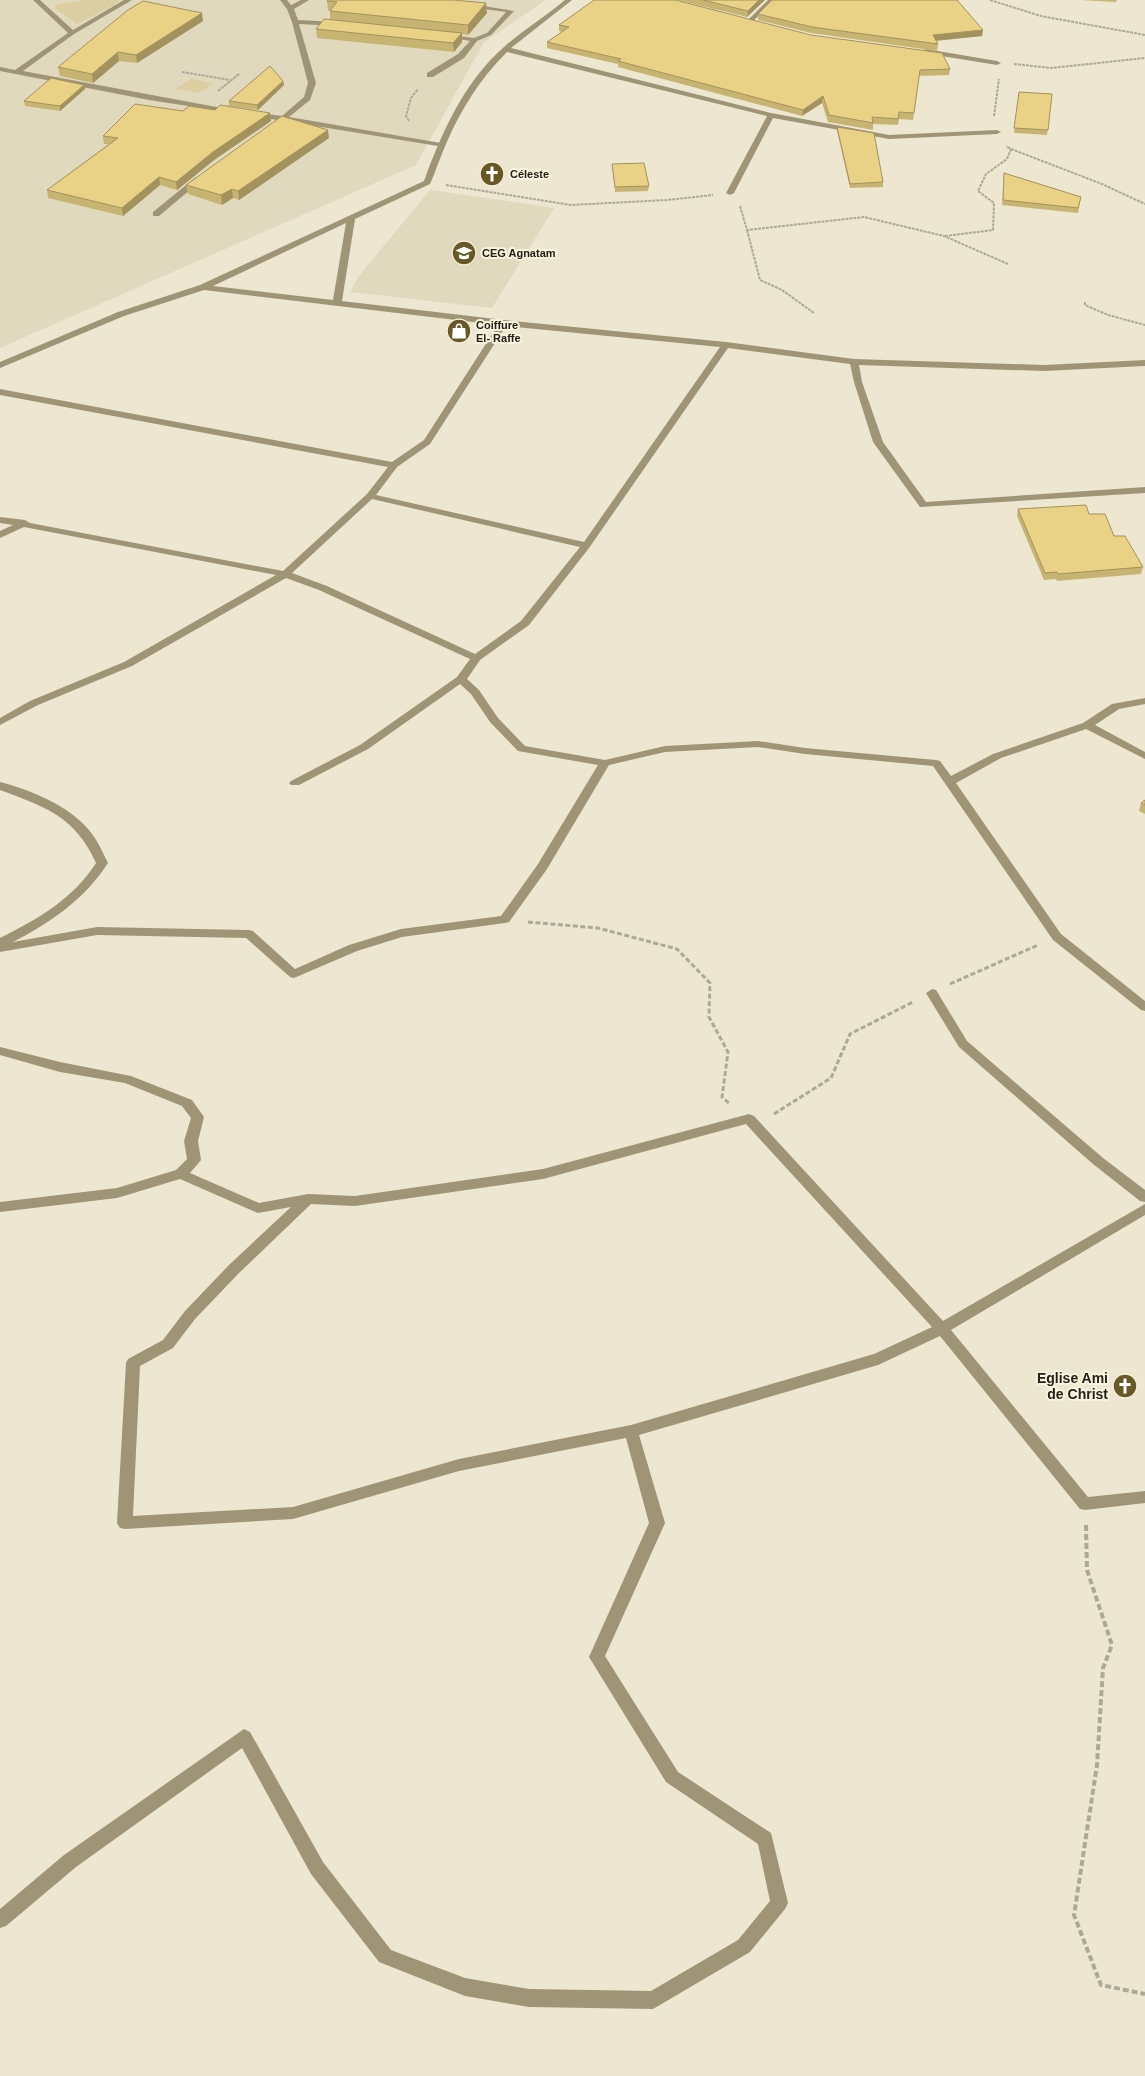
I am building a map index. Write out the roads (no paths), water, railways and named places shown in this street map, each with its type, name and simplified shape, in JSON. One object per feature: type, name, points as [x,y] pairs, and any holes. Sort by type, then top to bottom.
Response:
[{"type":"street","points":[[36,0],[72,33]]},
{"type":"street","points":[[17,72],[72,33],[129,0]]},
{"type":"street","points":[[276,124],[307,98],[312,84],[295,22],[290,8],[283,0]]},
{"type":"street","points":[[290,8],[306,0]]},
{"type":"street","points":[[0,365],[121,314],[203,287],[427,182],[441,144],[469,90],[505,49],[569,0]]},
{"type":"street","points":[[750,22],[772,0]]},
{"type":"street","points":[[430,75],[461,56],[475,40],[489,34],[512,11],[463,3]]},
{"type":"street","points":[[741,20],[758,24]]},
{"type":"street","points":[[295,22],[348,25]]},
{"type":"street","points":[[437,34],[475,40]]},
{"type":"street","points":[[505,49],[771,115],[889,137],[997,132]]},
{"type":"street","points":[[914,50],[997,62]]},
{"type":"street","points":[[0,69],[149,98],[441,144]]},
{"type":"street","points":[[730,193],[771,115]]},
{"type":"street","points":[[156,214],[205,175]]},
{"type":"street","points":[[337,303],[352,217]]},
{"type":"street","points":[[203,287],[504,323],[726,345],[854,362],[1044,368],[1145,363]]},
{"type":"street","points":[[0,722],[34,703],[128,664],[285,574],[370,496],[394,465],[427,442],[504,323]]},
{"type":"street","points":[[295,783],[364,747],[462,679],[476,658],[525,623],[586,546],[726,345]]},
{"type":"street","points":[[854,362],[858,382],[878,442],[923,505],[1145,490]]},
{"type":"street","points":[[0,392],[132,418],[280,442],[394,465]]},
{"type":"street","points":[[370,496],[586,546]]},
{"type":"street","points":[[0,520],[25,523],[285,574],[323,588],[476,658]]},
{"type":"street","points":[[0,535],[25,523]]},
{"type":"street","points":[[462,679],[475,692],[494,720],[522,749],[605,763],[665,749],[758,744],[805,751],[936,763],[1057,937],[1145,1007]]},
{"type":"street","points":[[949,782],[997,756],[1087,725],[1116,706],[1145,701]]},
{"type":"street","points":[[1087,725],[1145,756]]},
{"type":"street","points":[[0,948],[97,932],[249,934],[294,974],[353,948],[401,933],[505,919],[543,866],[605,763]]},
{"type":"street","points":[[0,786],[47,805],[74,820],[95,843],[102,862],[95,876],[80,893],[56,912],[0,944]]},
{"type":"street","points":[[932,993],[963,1044],[1098,1161],[1145,1197]]},
{"type":"street","points":[[0,1051],[60,1067],[127,1079],[187,1103],[198,1117],[191,1141],[194,1160],[181,1174],[117,1193],[0,1207]]},
{"type":"street","points":[[181,1174],[258,1208],[308,1199],[355,1201],[543,1174],[752,1122],[942,1329],[1085,1504],[1145,1497]]},
{"type":"street","points":[[308,1199],[234,1269],[190,1315],[168,1344],[133,1362],[125,1524],[293,1513],[459,1465],[631,1431],[878,1359],[942,1329],[1145,1209]]},
{"type":"street","points":[[0,1920],[70,1861],[244,1737],[317,1868],[385,1956],[465,1987],[529,1998],[653,2000],[744,1946],[779,1903],[765,1839],[672,1777],[597,1657],[657,1523],[631,1431]]},
{"type":"place","name":"Céleste","points":[[492,174]]},
{"type":"place","name":"CEG Agnatam","points":[[464,253]]},
{"type":"place","name":"Coiffure El- Raffe","points":[[459,331]]},
{"type":"place","name":"Eglise Ami de Christ","points":[[1125,1386]]}]
